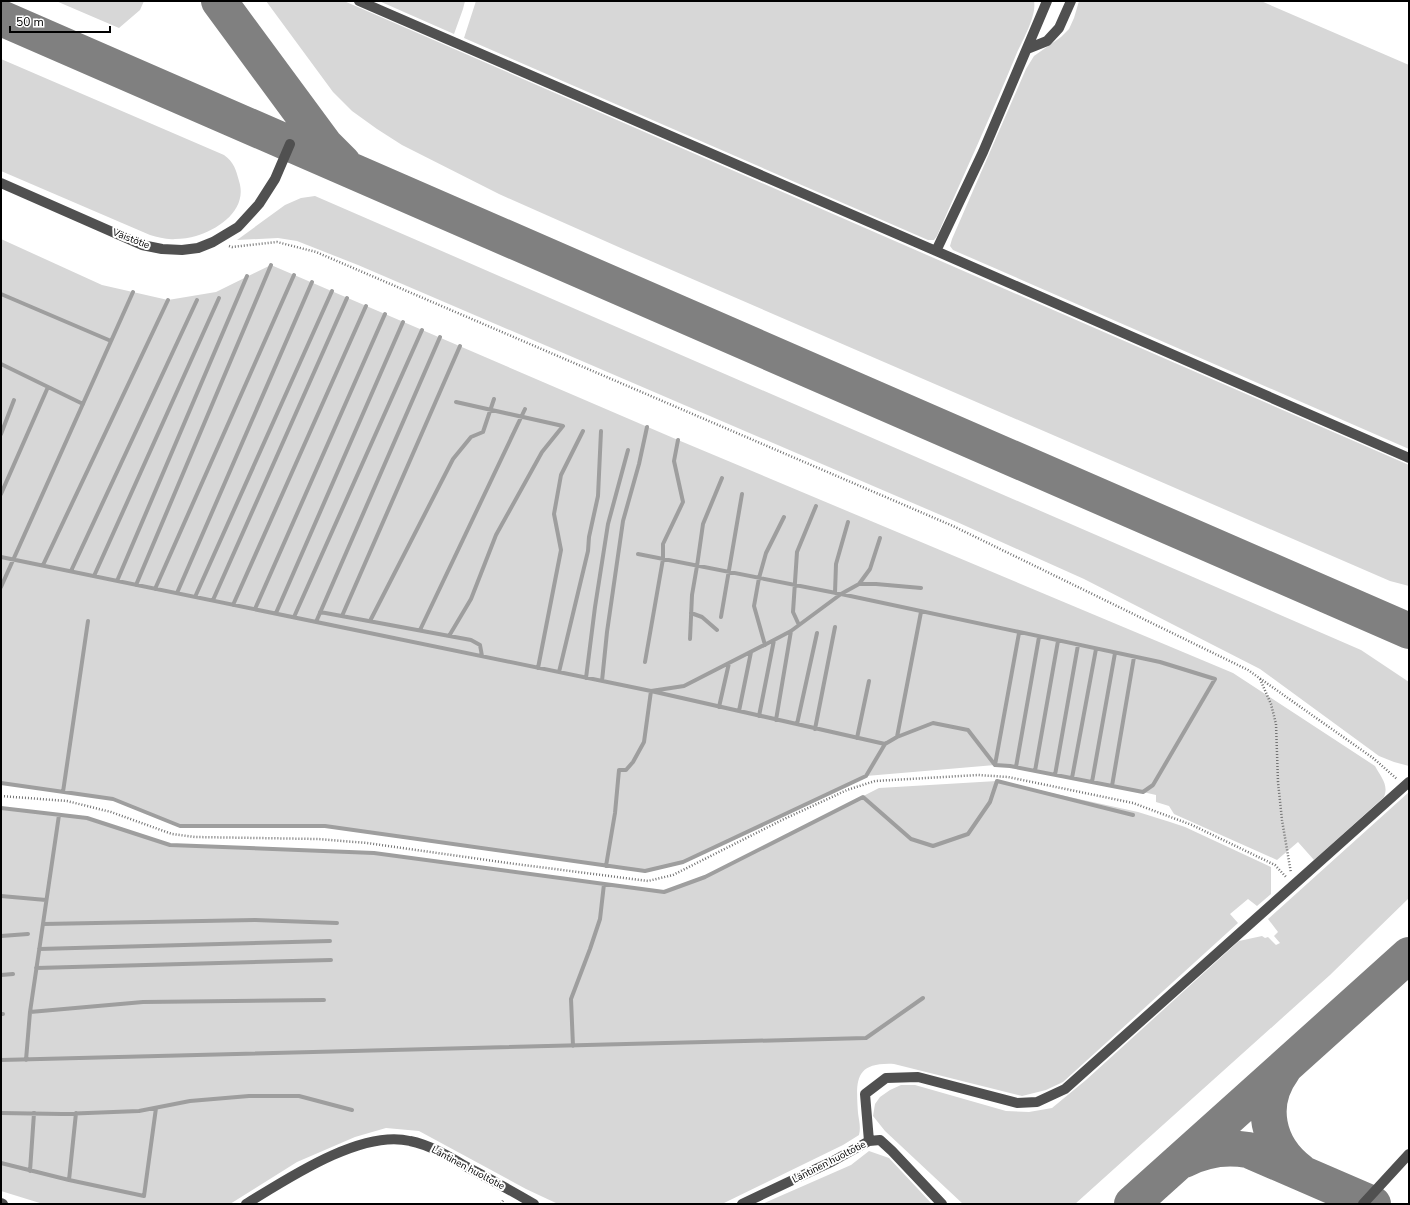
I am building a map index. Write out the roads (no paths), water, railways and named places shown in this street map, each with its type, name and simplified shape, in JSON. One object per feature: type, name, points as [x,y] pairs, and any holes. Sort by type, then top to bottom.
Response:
[{"type":"lane","points":[[359,1],[936,250],[1409,458]]},
{"type":"lane","points":[[936,250],[983,152],[1046,1]]},
{"type":"lane","points":[[1026,49],[1047,41],[1059,28],[1071,1]]},
{"type":"lane","name":"Väistötie","points":[[1,184],[142,245],[162,249],[182,250],[198,248],[213,242],[238,226],[259,204],[275,179],[290,144]]},
{"type":"lane","points":[[869,1141],[865,1094],[886,1078],[918,1077],[1017,1103],[1037,1102],[1065,1089],[1407,784]]},
{"type":"lane","name":"Läntinen huoltotie","points":[[246,1204],[293,1174],[332,1156],[374,1141],[397,1139],[410,1140],[434,1149],[534,1204]]},
{"type":"lane","name":"Läntinen huoltotie","points":[[742,1204],[833,1161],[869,1141],[880,1140],[942,1204]]},
{"type":"lane","points":[[1363,1204],[1409,1154]]},
{"type":"waterway","points":[[136,585],[271,265]]},
{"type":"waterway","points":[[155,589],[294,275]]},
{"type":"waterway","points":[[117,581],[247,276]]},
{"type":"waterway","points":[[177,593],[312,282]]},
{"type":"waterway","points":[[195,597],[332,291]]},
{"type":"waterway","points":[[1,587],[133,292]]},
{"type":"waterway","points":[[1,294],[111,341]]},
{"type":"waterway","points":[[94,576],[219,298]]},
{"type":"waterway","points":[[213,600],[347,298]]},
{"type":"waterway","points":[[43,565],[168,300]]},
{"type":"waterway","points":[[71,571],[197,300]]},
{"type":"waterway","points":[[233,605],[366,306]]},
{"type":"waterway","points":[[255,609],[385,314]]},
{"type":"waterway","points":[[276,613],[403,322]]},
{"type":"waterway","points":[[294,617],[422,330]]},
{"type":"waterway","points":[[316,622],[440,337]]},
{"type":"waterway","points":[[342,616],[460,346]]},
{"type":"waterway","points":[[1,364],[83,404]]},
{"type":"waterway","points":[[1,494],[48,387]]},
{"type":"waterway","points":[[370,621],[453,459],[471,437],[483,432],[494,399]]},
{"type":"waterway","points":[[1,434],[14,400]]},
{"type":"waterway","points":[[449,636],[471,599],[496,535],[542,452],[563,426],[456,402]]},
{"type":"waterway","points":[[420,630],[525,409]]},
{"type":"waterway","points":[[602,681],[607,632],[623,521],[639,464],[647,427]]},
{"type":"waterway","points":[[538,668],[561,550],[554,514],[561,475],[583,431]]},
{"type":"waterway","points":[[559,672],[588,551],[589,537],[598,496],[601,431]]},
{"type":"waterway","points":[[645,662],[663,559],[663,544],[683,502],[674,461],[678,440]]},
{"type":"waterway","points":[[586,678],[608,524],[628,450]]},
{"type":"waterway","points":[[690,639],[692,595],[703,524],[722,478]]},
{"type":"waterway","points":[[721,617],[742,494]]},
{"type":"waterway","points":[[799,625],[793,612],[797,552],[816,506]]},
{"type":"waterway","points":[[765,645],[754,606],[759,578],[766,553],[784,517]]},
{"type":"waterway","points":[[835,593],[836,564],[848,522]]},
{"type":"waterway","points":[[638,554],[841,594],[859,584],[870,569],[880,538]]},
{"type":"waterway","points":[[1,557],[651,691],[684,686],[791,631],[841,594],[1160,662],[1215,679],[1153,785],[1143,792],[1010,766],[995,765],[1019,633]]},
{"type":"waterway","points":[[859,584],[921,588]]},
{"type":"waterway","points":[[320,612],[471,640],[480,645],[482,656]]},
{"type":"waterway","points":[[895,738],[897,737],[921,612]]},
{"type":"waterway","points":[[691,613],[702,617],[717,630]]},
{"type":"waterway","points":[[63,792],[88,621]]},
{"type":"waterway","points":[[815,729],[835,627]]},
{"type":"waterway","points":[[776,720],[791,631]]},
{"type":"waterway","points":[[797,724],[817,633]]},
{"type":"waterway","points":[[1016,767],[1039,637]]},
{"type":"waterway","points":[[759,716],[774,640]]},
{"type":"waterway","points":[[1035,771],[1058,641]]},
{"type":"waterway","points":[[1055,775],[1078,645]]},
{"type":"waterway","points":[[1072,778],[1096,649]]},
{"type":"waterway","points":[[739,711],[751,652]]},
{"type":"waterway","points":[[1092,782],[1115,653]]},
{"type":"waterway","points":[[1112,786],[1134,657]]},
{"type":"waterway","points":[[719,707],[729,663]]},
{"type":"waterway","points":[[857,738],[869,681]]},
{"type":"waterway","points":[[606,866],[615,813],[619,770],[626,770],[633,762],[644,742],[651,691],[886,743]]},
{"type":"waterway","points":[[1,783],[113,799],[180,826],[325,826],[645,871],[683,862],[866,776],[885,744],[897,737],[933,723],[968,730],[995,765]]},
{"type":"waterway","points":[[1,808],[87,818],[170,845],[374,853],[664,892],[705,877],[863,797],[911,839],[933,846],[968,834],[990,802],[997,781],[1133,815]]},
{"type":"waterway","points":[[26,1060],[30,1012],[59,815]]},
{"type":"waterway","points":[[573,1046],[571,999],[600,919],[604,884]]},
{"type":"waterway","points":[[1,896],[46,900]]},
{"type":"waterway","points":[[43,924],[255,920],[337,923]]},
{"type":"waterway","points":[[1,936],[28,934]]},
{"type":"waterway","points":[[39,949],[330,941]]},
{"type":"waterway","points":[[36,968],[331,960]]},
{"type":"waterway","points":[[1,975],[13,974]]},
{"type":"waterway","points":[[1,1060],[866,1038],[923,998]]},
{"type":"waterway","points":[[30,1012],[143,1002],[324,1000]]},
{"type":"waterway","points":[[1,1113],[62,1114],[139,1111],[190,1101],[249,1096],[299,1096],[352,1110]]},
{"type":"waterway","points":[[76,1113],[69,1180],[144,1196],[156,1108]]},
{"type":"waterway","points":[[30,1171],[34,1113]]},
{"type":"waterway","points":[[1,1163],[69,1180]]}]
